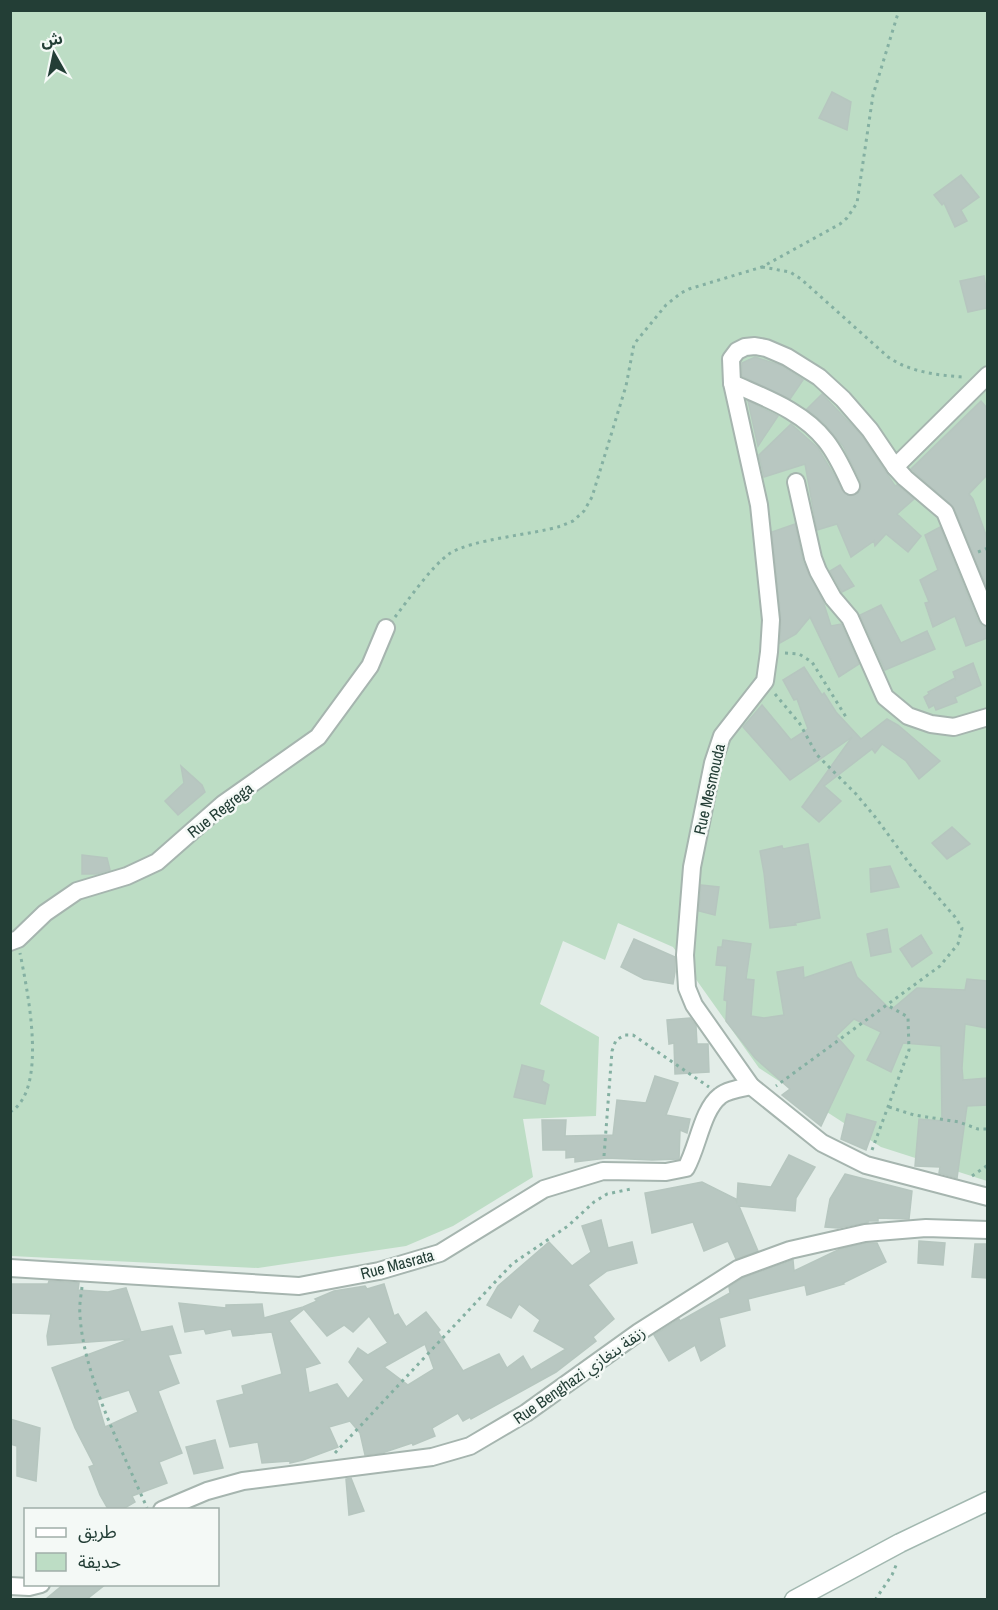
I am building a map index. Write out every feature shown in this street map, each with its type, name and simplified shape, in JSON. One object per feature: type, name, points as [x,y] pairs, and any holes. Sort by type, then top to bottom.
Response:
[{"type":"main road","points":[[794,1599],[900,1543],[987,1501]]},
{"type":"street","points":[[765,681],[771,620],[759,505],[732,383],[731,359],[737,351],[745,347],[766,348],[787,357],[819,377],[843,399],[870,430],[905,478],[945,512],[987,617]]},
{"type":"street","points":[[895,467],[985,378]]},
{"type":"street","points":[[732,383],[777,403],[808,422],[827,442],[851,486]]},
{"type":"street","points":[[795,482],[818,571],[833,598],[850,618],[885,698],[908,716],[931,724],[954,727],[987,717]]},
{"type":"street","name":"Rue Regrega","points":[[14,941],[45,913],[77,891],[127,876],[157,862],[223,804],[318,737],[370,666],[386,628]]},
{"type":"street","name":"Rue Mesmouda","points":[[765,681],[722,736],[712,763],[692,867],[685,955],[687,988],[694,1005],[757,1091],[822,1143],[866,1165],[987,1197]]},
{"type":"street","points":[[720,1095],[757,1091]]},
{"type":"street","name":"Rue Masrata","points":[[10,1268],[299,1286],[379,1271],[440,1253],[544,1189],[603,1171],[666,1172],[686,1168],[694,1155],[707,1111],[720,1095]]},
{"type":"street","name":"Rue Benghazi زنقة بنغازي","points":[[164,1508],[207,1491],[243,1481],[432,1457],[470,1446],[526,1413],[639,1332],[738,1269],[790,1250],[865,1233],[926,1228],[987,1230]]},
{"type":"street","points":[[10,1587],[34,1586]]},
{"type":"path","points":[[386,628],[449,554],[474,545],[554,528],[573,520],[584,511],[599,477],[626,386],[632,351],[639,336],[666,305],[681,293],[762,267],[840,224],[852,212],[859,192],[873,96],[900,10]]},
{"type":"path","points":[[762,267],[790,272],[801,279],[888,357],[900,365],[942,376],[985,378]]},
{"type":"path","points":[[769,652],[800,654],[812,662],[846,717]]},
{"type":"path","points":[[757,1091],[887,1005],[940,966],[958,944],[962,928],[955,916],[912,867],[856,794],[817,754],[800,724],[765,681]]},
{"type":"path","points":[[10,1112],[25,1095],[31,1074],[32,1028],[14,941]]},
{"type":"path","points":[[866,1165],[909,1050],[910,1030],[906,1015],[887,1005]]},
{"type":"path","points":[[603,1171],[612,1051],[616,1040],[624,1035],[633,1035],[720,1095]]},
{"type":"path","points":[[889,1107],[914,1115],[987,1129]]},
{"type":"path","points":[[317,1472],[512,1264],[568,1226],[601,1198],[617,1190],[637,1188]]},
{"type":"path","points":[[83,1273],[80,1313],[91,1368],[111,1425],[148,1508]]},
{"type":"path","points":[[875,1599],[892,1575],[900,1543]]},
{"type":"green space","points":[[11,11],[987,11],[987,1181],[881,1147],[759,1068],[673,947],[618,923],[605,960],[563,941],[540,1004],[599,1037],[596,1116],[523,1119],[533,1177],[453,1226],[406,1246],[258,1268],[11,1256]]},
{"type":"building","points":[[832,92],[851,102],[847,130],[819,118]]},
{"type":"building","points":[[961,175],[979,197],[961,210],[967,221],[955,227],[944,203],[942,205],[934,195]]},
{"type":"building","points":[[984,276],[987,308],[968,312],[960,281]]},
{"type":"building","points":[[755,357],[782,366],[803,380],[790,399],[742,376],[742,363]]},
{"type":"building","points":[[822,394],[862,436],[895,486],[897,485],[914,499],[897,514],[921,536],[908,552],[886,534],[875,546],[874,541],[851,557],[837,524],[817,530],[805,464],[764,477],[759,455],[791,424],[818,448],[845,494],[851,496],[859,492],[861,482],[843,446],[824,423],[807,409]]},
{"type":"building","points":[[748,401],[778,416],[758,446]]},
{"type":"building","points":[[981,401],[987,408],[987,475],[969,494],[973,499],[987,538],[987,588],[954,508],[911,469]]},
{"type":"building","points":[[795,524],[803,562],[823,601],[831,626],[841,624],[859,664],[839,677],[810,617],[796,634],[780,643],[781,619],[772,532]]},
{"type":"building","points":[[940,527],[978,621],[982,626],[987,627],[987,638],[966,646],[955,616],[933,627],[925,603],[929,602],[920,580],[938,570],[925,535]]},
{"type":"building","points":[[840,565],[854,586],[842,592],[830,571]]},
{"type":"building","points":[[881,605],[901,643],[927,631],[935,649],[885,670],[860,615]]},
{"type":"building","points":[[973,663],[981,685],[955,697],[957,702],[936,710],[934,705],[929,708],[924,697],[929,694],[928,692],[955,678],[956,680],[953,672]]},
{"type":"building","points":[[804,667],[822,695],[824,693],[836,712],[861,739],[887,719],[898,725],[940,761],[919,779],[906,761],[882,744],[875,753],[872,749],[824,786],[841,801],[819,822],[802,807],[852,737],[790,780],[743,727],[762,705],[791,740],[808,729],[797,699],[794,700],[783,680]]},
{"type":"building","points":[[181,766],[202,785],[205,792],[178,815],[165,801],[184,783]]},
{"type":"building","points":[[952,827],[970,844],[947,859],[932,843]]},
{"type":"building","points":[[808,844],[820,918],[795,923],[796,925],[770,928],[760,851]]},
{"type":"building","points":[[82,855],[107,858],[110,870],[96,874],[82,874]]},
{"type":"building","points":[[890,866],[899,887],[871,892],[870,869]]},
{"type":"building","points":[[701,885],[719,887],[715,915],[699,911]]},
{"type":"building","points":[[887,929],[891,952],[871,956],[867,934]]},
{"type":"building","points":[[921,935],[932,953],[912,967],[900,949]]},
{"type":"building","points":[[634,939],[675,957],[673,984],[644,979],[621,967]]},
{"type":"building","points":[[723,940],[751,944],[746,979],[754,980],[751,1016],[764,1018],[784,1015],[777,972],[803,967],[804,978],[851,962],[857,977],[891,1010],[917,988],[965,990],[967,979],[987,981],[987,1028],[965,1024],[962,1068],[963,1080],[987,1078],[987,1105],[967,1106],[957,1178],[939,1173],[940,1167],[915,1166],[919,1119],[942,1121],[941,1046],[903,1043],[891,1072],[867,1060],[881,1032],[854,1019],[836,1036],[854,1056],[821,1126],[782,1095],[790,1089],[755,1058],[726,1021],[727,1001],[724,1000],[727,966],[716,965],[718,947],[722,947]]},
{"type":"building","points":[[690,1018],[696,1026],[697,1044],[708,1044],[709,1072],[675,1074],[674,1043],[669,1044],[667,1020]]},
{"type":"building","points":[[522,1065],[544,1071],[542,1081],[549,1085],[545,1104],[514,1097]]},
{"type":"building","points":[[655,1076],[678,1083],[666,1115],[690,1119],[687,1133],[680,1130],[679,1159],[607,1158],[575,1162],[575,1157],[566,1158],[566,1150],[543,1150],[542,1120],[566,1120],[565,1136],[613,1135],[617,1100],[646,1103]]},
{"type":"building","points":[[847,1114],[876,1122],[866,1150],[841,1139]]},
{"type":"building","points":[[789,1155],[815,1167],[796,1198],[795,1211],[739,1206],[758,1251],[736,1259],[728,1241],[704,1251],[693,1222],[652,1233],[645,1193],[702,1182],[736,1199],[737,1203],[738,1183],[771,1187]]},
{"type":"building","points":[[845,1174],[912,1191],[909,1219],[878,1218],[878,1221],[867,1221],[838,1228],[825,1227],[830,1199]]},
{"type":"building","points":[[601,1220],[608,1248],[632,1242],[637,1263],[607,1271],[588,1285],[614,1319],[593,1337],[596,1341],[556,1372],[471,1419],[470,1417],[463,1421],[458,1413],[432,1428],[435,1436],[413,1445],[412,1443],[382,1453],[365,1455],[360,1433],[350,1421],[329,1427],[338,1447],[290,1463],[290,1461],[262,1463],[258,1442],[230,1447],[217,1401],[244,1394],[242,1386],[282,1374],[272,1332],[233,1336],[231,1329],[206,1334],[204,1329],[185,1332],[179,1303],[226,1308],[226,1305],[262,1304],[264,1318],[303,1307],[334,1291],[365,1286],[367,1289],[384,1284],[394,1316],[398,1314],[406,1327],[426,1312],[440,1330],[438,1332],[463,1371],[499,1354],[507,1368],[523,1356],[531,1370],[566,1349],[534,1331],[540,1320],[519,1304],[511,1318],[487,1305],[498,1286],[549,1242],[572,1266],[591,1252],[582,1226]],"holes":[[[304,1309],[327,1336],[344,1325],[353,1332],[369,1316],[388,1343],[368,1355],[358,1348],[349,1362],[364,1380],[348,1399],[337,1384],[309,1393],[305,1368],[320,1363],[289,1321]],[[425,1344],[434,1369],[408,1385],[384,1367]]]},
{"type":"building","points":[[919,1241],[945,1243],[943,1265],[918,1263]]},
{"type":"building","points":[[877,1243],[886,1262],[844,1284],[807,1295],[805,1285],[748,1299],[750,1310],[719,1318],[725,1346],[701,1361],[695,1345],[669,1361],[654,1335],[679,1319],[680,1321],[730,1293],[729,1287],[743,1278],[793,1260],[794,1271],[840,1249]]},
{"type":"building","points":[[975,1244],[987,1244],[987,1278],[972,1277]]},
{"type":"building","points":[[49,1281],[79,1283],[78,1290],[108,1292],[126,1288],[141,1332],[172,1326],[181,1353],[168,1355],[179,1383],[158,1391],[182,1453],[159,1462],[167,1483],[132,1496],[135,1502],[125,1508],[107,1508],[89,1467],[94,1465],[75,1428],[52,1368],[130,1339],[48,1345],[47,1336],[51,1314],[10,1313],[10,1284],[48,1284]],"holes":[[[129,1390],[138,1412],[105,1427],[97,1400]]]},
{"type":"building","points":[[10,1419],[40,1428],[36,1481],[17,1476],[17,1446],[10,1444]]},
{"type":"building","points":[[215,1440],[223,1468],[194,1474],[186,1447]]},
{"type":"building","points":[[351,1478],[364,1511],[349,1515],[346,1479]]},
{"type":"building","points":[[62,1586],[103,1586],[87,1599],[46,1599]]}]
